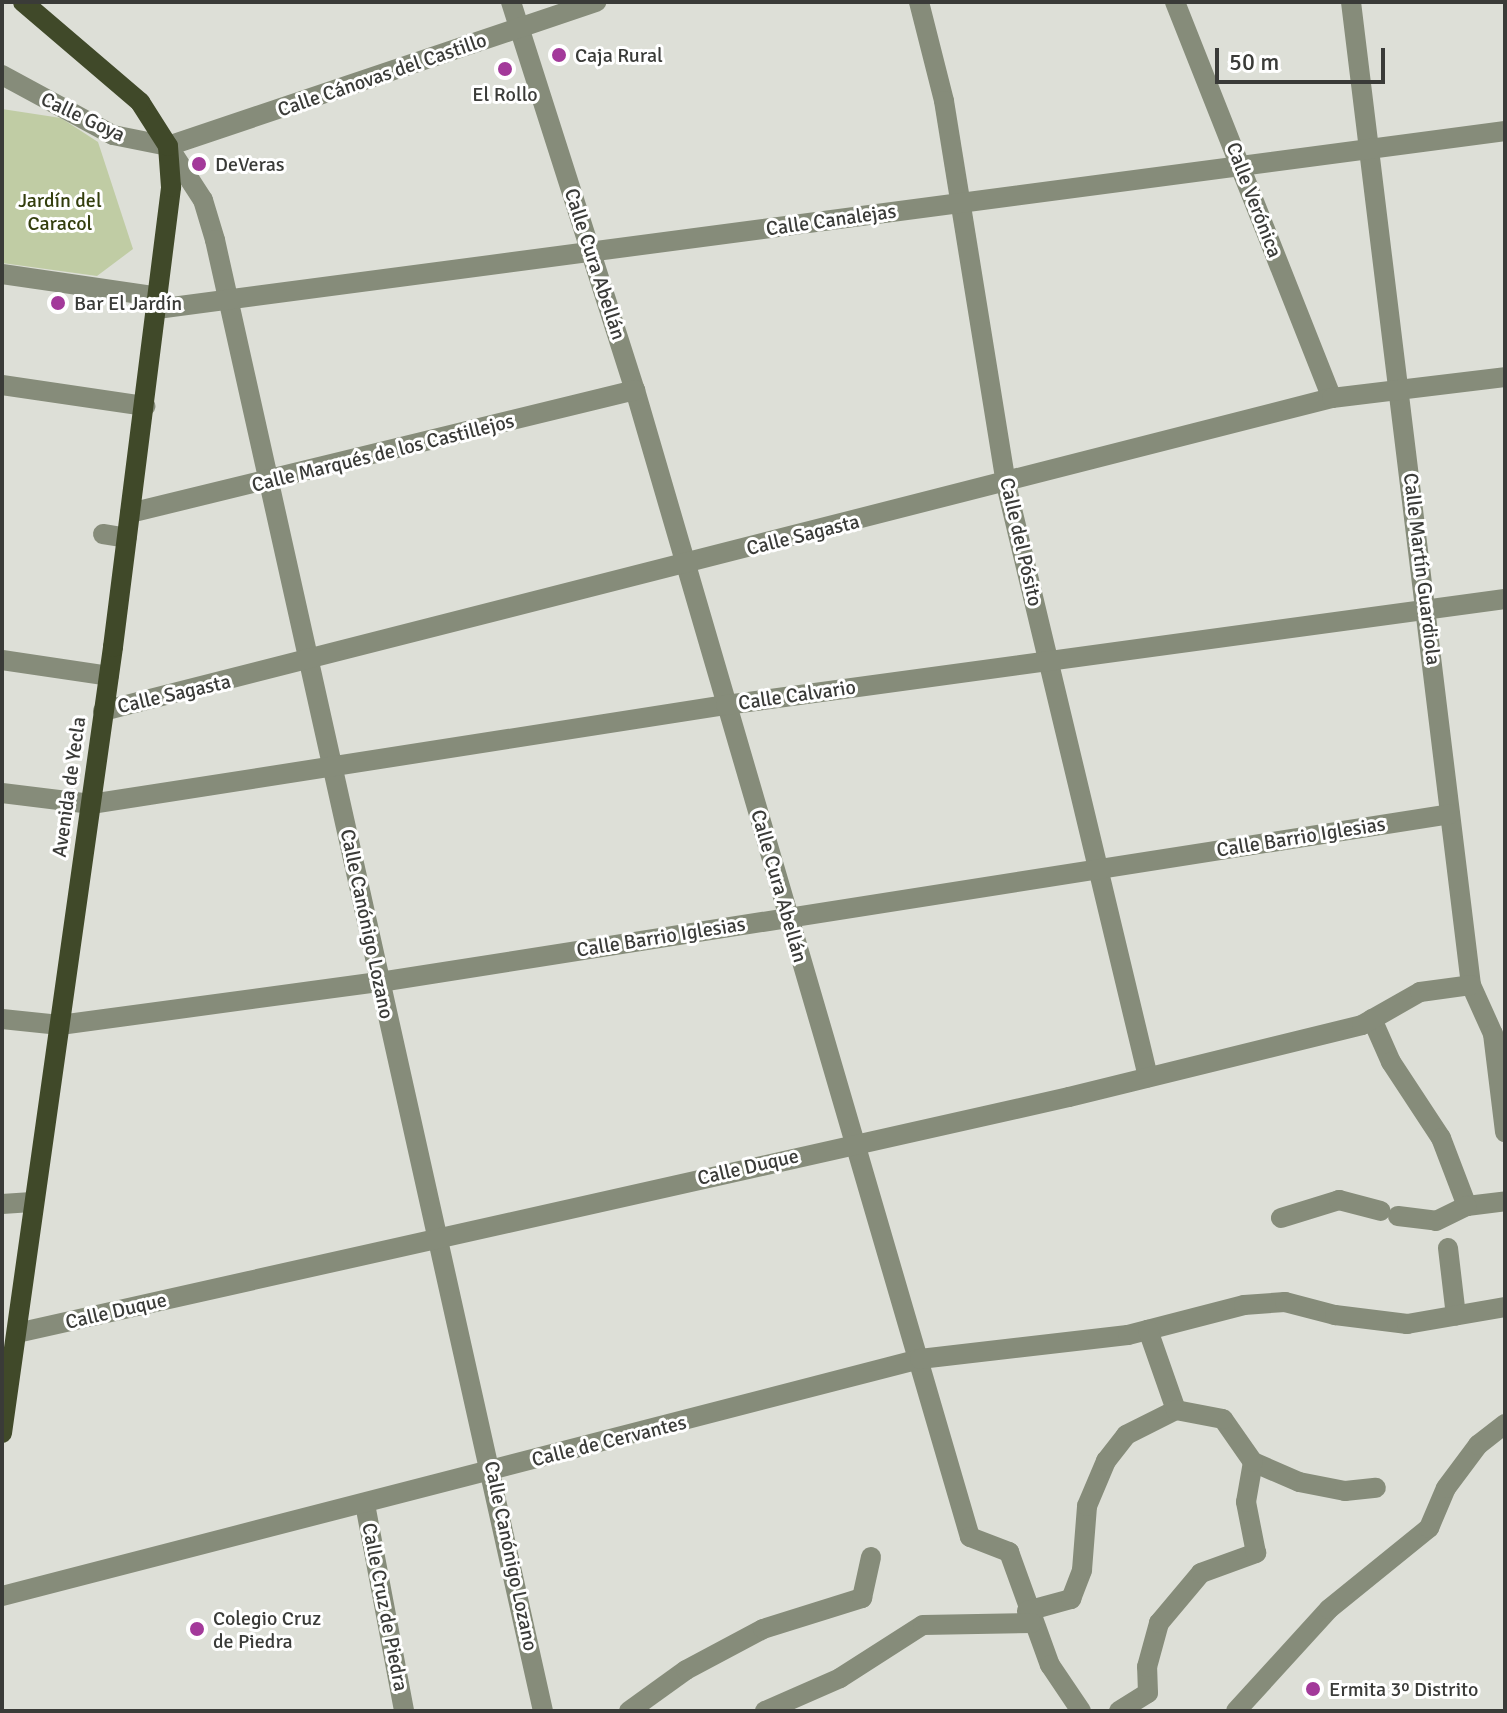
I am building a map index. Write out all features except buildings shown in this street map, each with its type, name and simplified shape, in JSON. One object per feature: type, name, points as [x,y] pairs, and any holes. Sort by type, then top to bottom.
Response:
[{"type":"main road","points":[[23,2],[131,92],[168,146]]},
{"type":"main road","name":"Avenida de Yecla","points":[[2,1433],[145,406],[171,187],[168,146]]},
{"type":"street","name":"Calle Cura Abellán","points":[[511,2],[635,390],[970,1537],[1009,1552],[1030,1617],[1050,1665],[1081,1711]]},
{"type":"street","name":"Calle Cánovas del Castillo","points":[[168,146],[596,2]]},
{"type":"street","name":"Calle del Pósito","points":[[919,2],[932,42],[961,202],[1006,484],[1148,1077]]},
{"type":"street","name":"Calle Verónica","points":[[1175,2],[1332,398]]},
{"type":"street","name":"Calle Martín Guardiola","points":[[1351,2],[1428,611],[1471,985],[1493,1034],[1505,1132]]},
{"type":"street","name":"Calle Goya","points":[[2,75],[113,135],[168,146]]},
{"type":"street","points":[[2,88],[27,91]]},
{"type":"street","name":"Calle Canalejas","points":[[2,274],[158,303],[229,302],[591,251],[1505,131]]},
{"type":"street","name":"Calle Canónigo Lozano","points":[[168,146],[203,200],[229,302],[380,982],[493,1470],[543,1711]]},
{"type":"street","name":"Calle Sagasta","points":[[103,711],[309,662],[1332,398],[1505,377]]},
{"type":"street","points":[[2,385],[145,406]]},
{"type":"street","name":"Calle Marqués de los Castillejos","points":[[130,513],[269,482],[635,390]]},
{"type":"street","points":[[103,534],[127,538]]},
{"type":"street","name":"Calle Calvario","points":[[2,793],[91,804],[726,705],[1505,599]]},
{"type":"street","points":[[2,660],[109,676]]},
{"type":"street","name":"Calle Barrio Iglesias","points":[[2,1019],[60,1025],[380,982],[1450,814]]},
{"type":"street","name":"Calle Duque","points":[[17,1333],[1148,1077],[1372,1019],[1420,992],[1471,985]]},
{"type":"street","points":[[1372,1019],[1391,1062],[1441,1138],[1467,1206]]},
{"type":"street","points":[[1281,1218],[1339,1200],[1390,1214],[1436,1221],[1447,1232],[1456,1316]]},
{"type":"street","points":[[1447,1232],[1467,1206],[1505,1201]]},
{"type":"street","points":[[2,1204],[32,1202]]},
{"type":"street","name":"Calle de Cervantes","points":[[2,1596],[920,1359],[1138,1332],[1244,1305],[1285,1302],[1407,1324],[1505,1307]]},
{"type":"street","points":[[1138,1332],[1176,1410]]},
{"type":"street","points":[[765,1711],[840,1678],[923,1625],[1030,1617],[1071,1599],[1082,1570],[1087,1506],[1106,1461],[1126,1435],[1176,1410],[1223,1419],[1253,1462],[1299,1482],[1345,1491],[1376,1488]]},
{"type":"street","points":[[1236,1711],[1329,1609],[1429,1528],[1446,1488],[1478,1445],[1505,1424]]},
{"type":"street","points":[[1119,1711],[1148,1693],[1147,1667],[1159,1623],[1201,1573],[1256,1553],[1246,1502],[1253,1462]]},
{"type":"street","name":"Calle Cruz de Piedra","points":[[365,1504],[404,1711]]},
{"type":"street","points":[[636,1709],[686,1670],[763,1629],[862,1598],[871,1557]]},
{"type":"green space","name":"Jardín del Caracol","points":[[2,109],[61,118],[98,142],[133,249],[97,276],[2,263]]},
{"type":"place","name":"Caja Rural","points":[[559,55]]},
{"type":"place","name":"El Rollo","points":[[505,69]]},
{"type":"place","name":"DeVeras","points":[[199,164]]},
{"type":"place","name":"Bar El Jardín","points":[[58,303]]},
{"type":"place","name":"Colegio Cruz de Piedra","points":[[197,1629]]},
{"type":"place","name":"Ermita 3º Distrito","points":[[1313,1689]]}]
